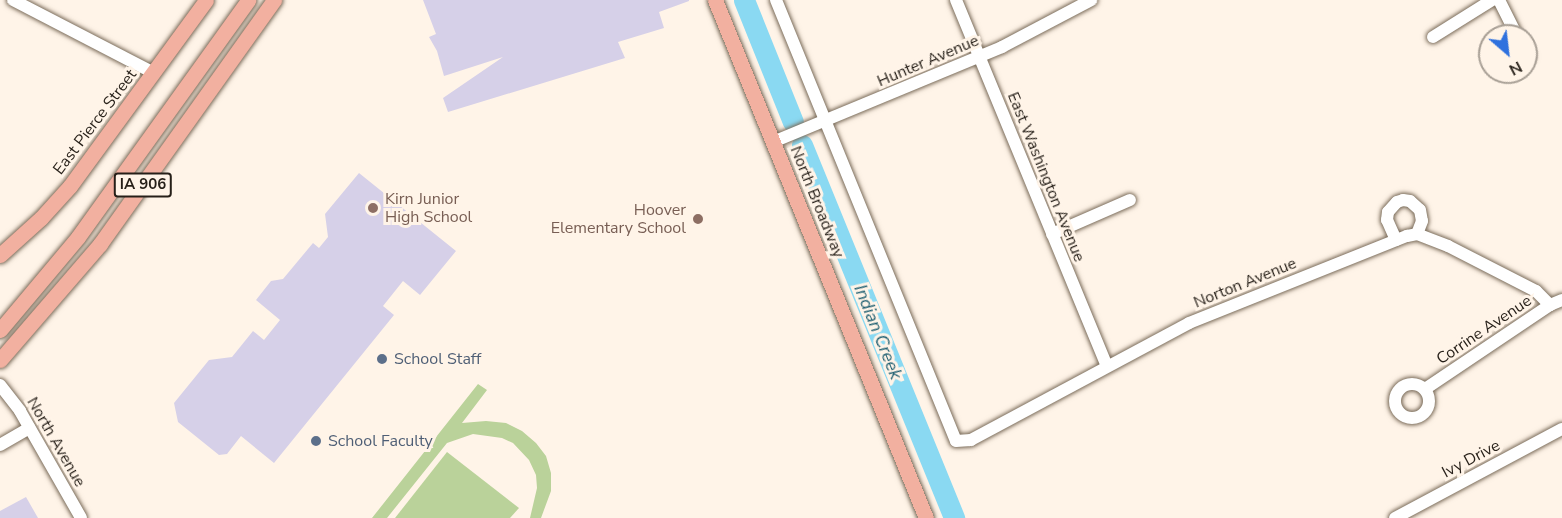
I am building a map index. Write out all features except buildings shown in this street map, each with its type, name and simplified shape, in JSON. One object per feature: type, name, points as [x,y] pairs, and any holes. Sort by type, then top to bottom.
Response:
[{"type":"main road","name":"East Pierce Street","points":[[0,255],[41,218],[70,186],[206,0]]},
{"type":"main road","name":"IA 906","points":[[0,330],[85,228],[248,0]]},
{"type":"main road","name":"IA 906","points":[[0,360],[100,244],[274,0]]},
{"type":"main road","name":"North Broadway","points":[[715,0],[926,518]]},
{"type":"street","points":[[13,0],[154,73]]},
{"type":"street","points":[[776,0],[826,120]]},
{"type":"street","name":"East Washington Avenue","points":[[956,0],[1107,366]]},
{"type":"street","name":"Hunter Avenue","points":[[773,142],[979,57],[1091,0]]},
{"type":"street","points":[[1433,37],[1492,0]]},
{"type":"street","points":[[1499,0],[1511,24]]},
{"type":"street","name":"Norton Avenue","points":[[826,120],[956,441],[971,440],[1189,323],[1396,240],[1417,234]]},
{"type":"street","points":[[1052,234],[1130,200]]},
{"type":"street","points":[[1396,240],[1388,220],[1388,212],[1397,202],[1410,201],[1420,210],[1422,221],[1417,234],[1448,246],[1556,302]]},
{"type":"street","name":"Corrine Avenue","points":[[1425,389],[1556,302]]},
{"type":"street","name":"North Avenue","points":[[0,385],[30,428],[81,518]]},
{"type":"street","points":[[0,446],[30,428]]},
{"type":"street","name":"Ivy Drive","points":[[1395,518],[1562,429]]},
{"type":"green space","points":[[478,384],[487,390],[462,423],[486,421],[506,423],[522,431],[536,443],[546,456],[551,473],[551,491],[541,518],[530,518],[537,488],[536,475],[529,460],[513,443],[502,438],[473,434],[447,443],[387,518],[372,518]]},
{"type":"green space","points":[[447,452],[519,508],[510,518],[395,518]]},
{"type":"waterway","name":"Indian Creek","points":[[744,0],[793,122]]},
{"type":"waterway","name":"Indian Creek","points":[[802,145],[954,518]]},
{"type":"place","name":"Kirn Junior High School","points":[[373,208]]},
{"type":"place","name":"Hoover Elementary School","points":[[698,219]]},
{"type":"place","name":"School Staff","points":[[382,359]]},
{"type":"place","name":"School Faculty","points":[[316,441]]}]
